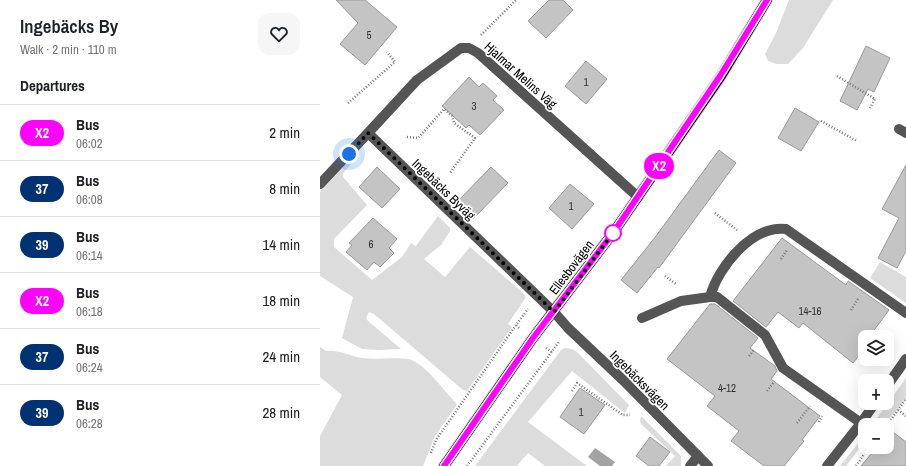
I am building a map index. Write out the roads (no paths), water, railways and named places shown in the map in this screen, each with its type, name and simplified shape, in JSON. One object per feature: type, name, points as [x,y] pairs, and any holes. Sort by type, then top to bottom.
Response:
[{"type":"main road","name":"Ellesbovägen","points":[[444,466],[533,338],[613,233],[638,197],[720,76],[767,0]]},
{"type":"street","name":"Hjalmar Melins Väg","points":[[368,133],[417,80],[461,48],[469,48],[478,53],[638,197]]},
{"type":"street","points":[[320,184],[368,133]]},
{"type":"street","name":"Ingebäcks Byväg","points":[[368,133],[554,312]]},
{"type":"street","points":[[713,297],[713,285],[720,274],[748,242],[756,236],[778,228],[786,229],[906,313]]},
{"type":"street","points":[[642,318],[670,304],[680,301],[713,297],[765,335],[783,368],[858,421]]},
{"type":"street","name":"Ingebäcksvägen","points":[[554,312],[568,328],[623,380],[708,466]]},
{"type":"street","points":[[894,376],[906,359]]},
{"type":"street","points":[[827,466],[858,427]]},
{"type":"street","points":[[690,466],[698,456]]}]
